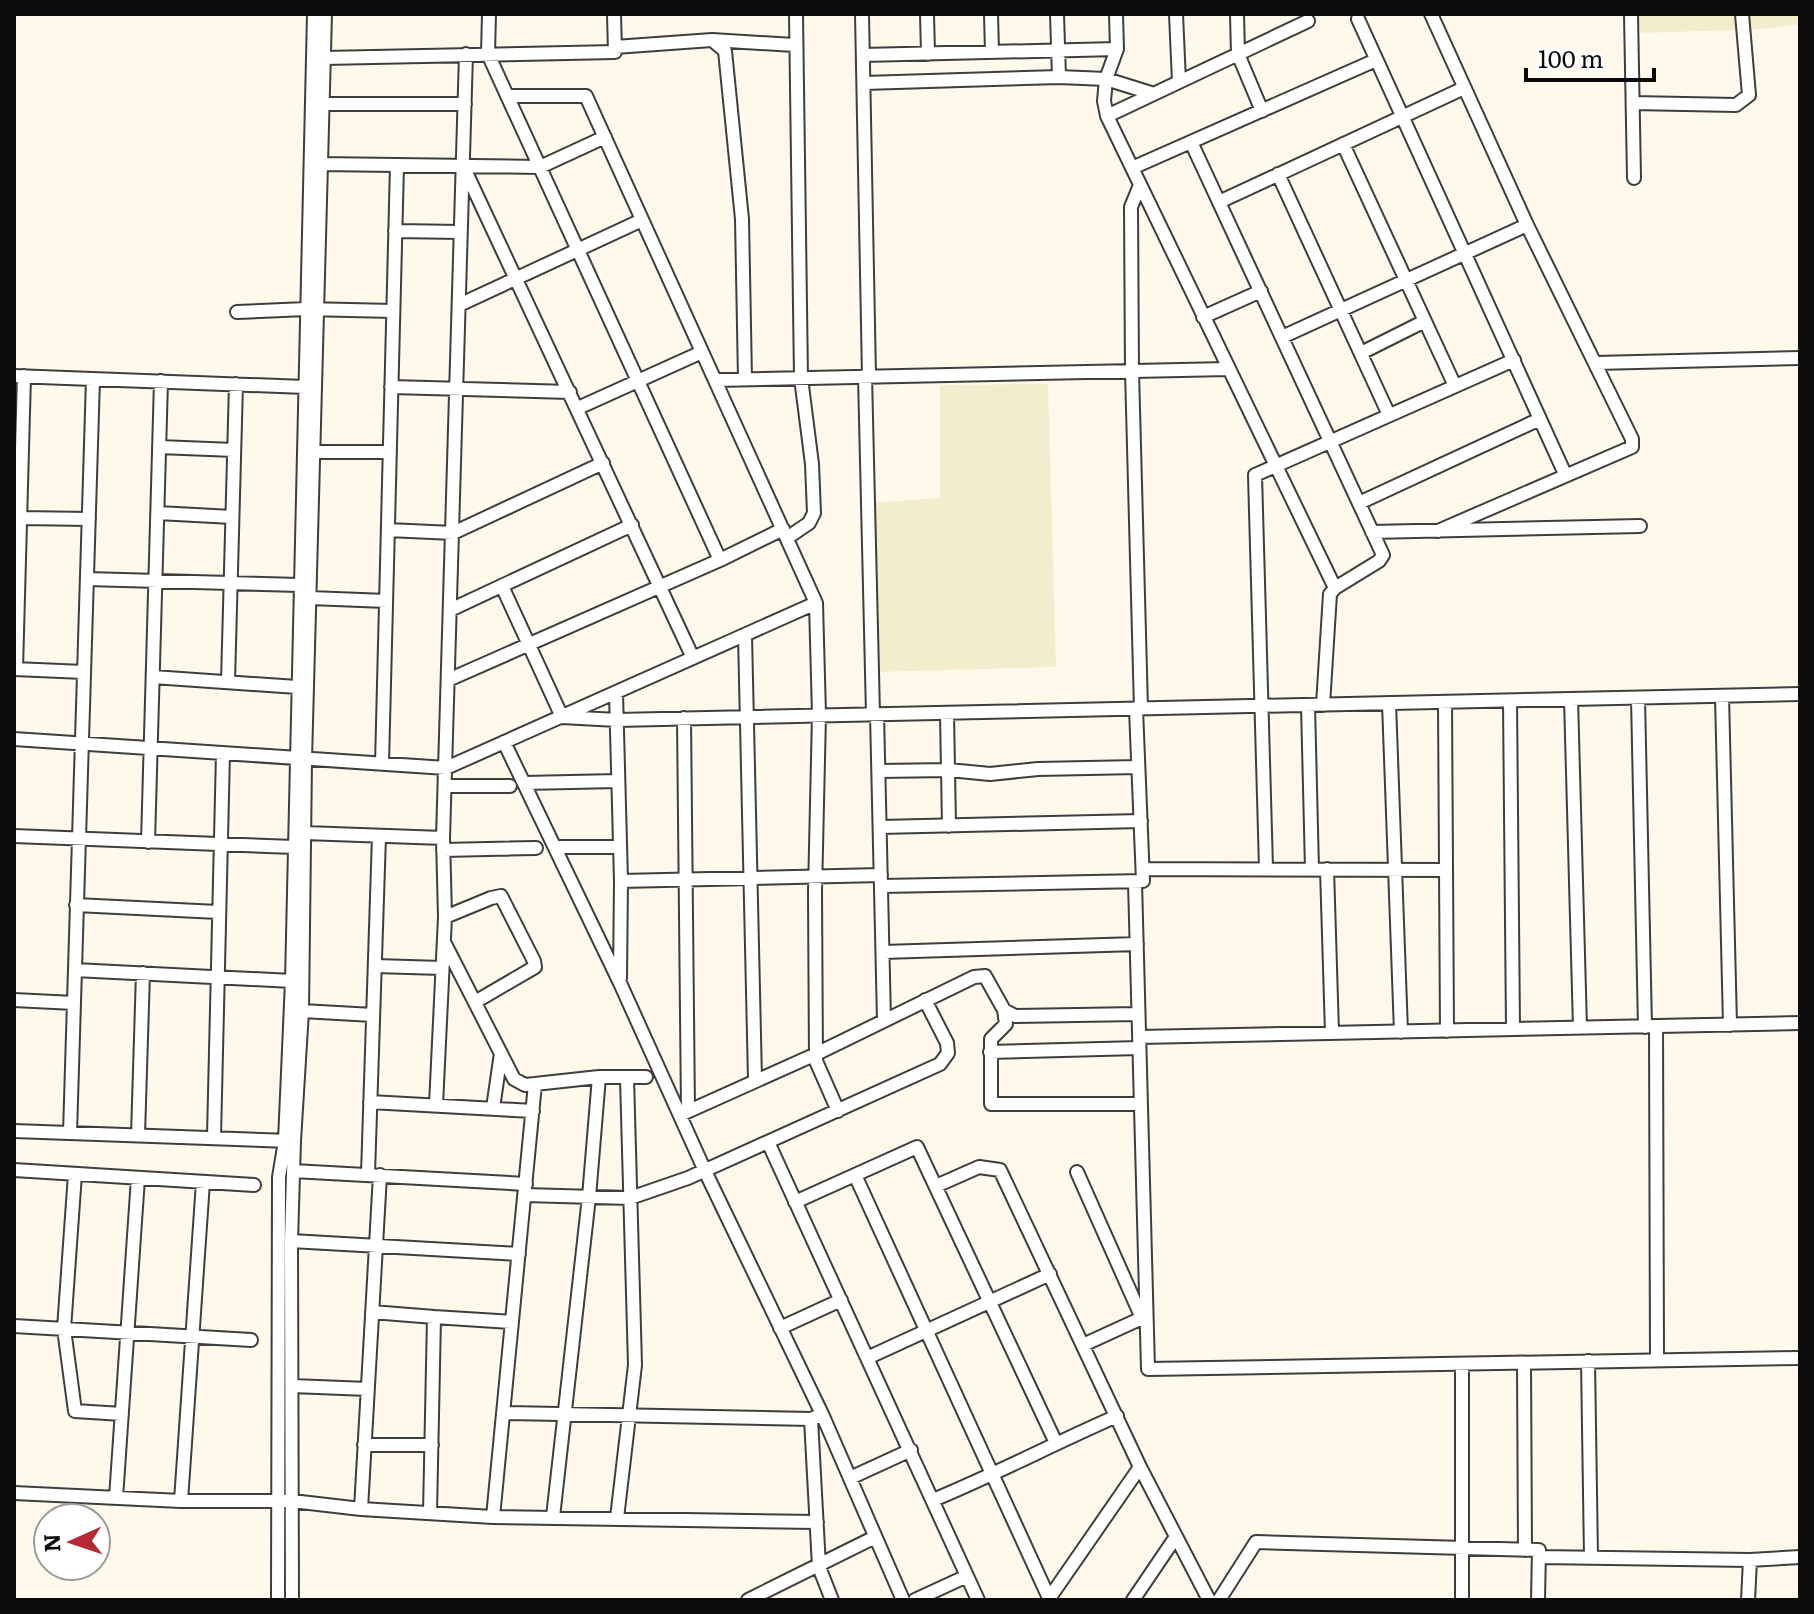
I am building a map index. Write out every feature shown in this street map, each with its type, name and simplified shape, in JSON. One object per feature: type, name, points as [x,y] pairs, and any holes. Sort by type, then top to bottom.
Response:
[{"type":"street","points":[[278,1600],[292,1386],[293,1171],[289,1141],[294,847],[310,598],[314,452],[314,14]]},
{"type":"street","points":[[292,1600],[285,1501],[279,1177],[289,1141],[302,1011],[305,833],[297,687],[299,585],[305,387],[320,164],[325,14]]},
{"type":"street","points":[[489,14],[488,54],[720,560]]},
{"type":"street","points":[[324,58],[615,52],[614,14]]},
{"type":"street","points":[[448,680],[809,523],[814,513],[812,464],[801,378],[800,181],[794,45],[796,14]]},
{"type":"street","points":[[862,14],[867,376],[884,1020]]},
{"type":"street","points":[[927,14],[928,54]]},
{"type":"street","points":[[991,14],[992,52]]},
{"type":"street","points":[[1057,14],[1059,77]]},
{"type":"street","points":[[1116,14],[1117,49],[1106,79],[1104,101],[1107,116],[1335,588]]},
{"type":"street","points":[[1176,14],[1179,82]]},
{"type":"street","points":[[1237,14],[1238,54],[1262,111]]},
{"type":"street","points":[[1431,14],[1527,225],[1632,439],[1632,447],[1438,531]]},
{"type":"street","points":[[1631,14],[1634,178]]},
{"type":"street","points":[[1633,103],[1736,105],[1744,101],[1749,95],[1742,14]]},
{"type":"street","points":[[1107,116],[1238,54],[1303,19]]},
{"type":"street","points":[[1358,19],[1565,474]]},
{"type":"street","points":[[615,47],[712,40],[794,45]]},
{"type":"street","points":[[712,40],[725,51],[742,219],[745,379]]},
{"type":"street","points":[[863,55],[1117,49]]},
{"type":"street","points":[[436,1105],[445,917],[443,844],[466,54]]},
{"type":"street","points":[[1132,168],[1376,60]]},
{"type":"street","points":[[864,83],[1059,77],[1106,79],[1154,94]]},
{"type":"street","points":[[1219,202],[1464,88]]},
{"type":"street","points":[[507,96],[586,96],[816,603],[819,715],[815,877],[816,1061],[838,1111]]},
{"type":"street","points":[[323,104],[465,104]]},
{"type":"street","points":[[320,164],[540,167],[605,137]]},
{"type":"street","points":[[1191,142],[1383,555],[1379,561],[1330,594],[1323,705]]},
{"type":"street","points":[[1343,144],[1455,386]]},
{"type":"street","points":[[382,764],[397,165]]},
{"type":"street","points":[[463,166],[693,658]]},
{"type":"street","points":[[1278,174],[1389,415]]},
{"type":"street","points":[[621,881],[815,877],[881,881],[1143,881],[1138,767],[1131,207],[1140,185]]},
{"type":"street","points":[[459,305],[642,220]]},
{"type":"street","points":[[1282,337],[1527,225]]},
{"type":"street","points":[[395,231],[461,232]]},
{"type":"street","points":[[1203,317],[1261,291]]},
{"type":"street","points":[[237,312],[312,309],[393,311]]},
{"type":"street","points":[[1361,353],[1425,321]]},
{"type":"street","points":[[578,408],[702,352]]},
{"type":"street","points":[[1596,363],[1800,358]]},
{"type":"street","points":[[1266,868],[1255,475],[1514,360]]},
{"type":"street","points":[[715,380],[1228,369]]},
{"type":"street","points":[[84,672],[15,669],[20,518],[19,376],[305,387]]},
{"type":"street","points":[[70,1133],[93,379]]},
{"type":"street","points":[[148,842],[161,381]]},
{"type":"street","points":[[228,682],[236,384]]},
{"type":"street","points":[[391,387],[570,392]]},
{"type":"street","points":[[1359,503],[1540,419]]},
{"type":"street","points":[[159,447],[234,450]]},
{"type":"street","points":[[314,452],[390,452]]},
{"type":"street","points":[[388,530],[453,533],[603,463]]},
{"type":"street","points":[[158,513],[232,517]]},
{"type":"street","points":[[20,518],[89,519]]},
{"type":"street","points":[[450,610],[632,525]]},
{"type":"street","points":[[1372,532],[1640,526]]},
{"type":"street","points":[[87,579],[299,585]]},
{"type":"street","points":[[502,586],[562,717]]},
{"type":"street","points":[[310,598],[386,601]]},
{"type":"street","points":[[14,739],[446,768],[816,603]]},
{"type":"street","points":[[745,635],[755,1080]]},
{"type":"street","points":[[153,677],[297,687]]},
{"type":"street","points":[[616,693],[621,881],[620,983]]},
{"type":"street","points":[[562,717],[617,720],[1800,694]]},
{"type":"street","points":[[1722,696],[1730,1025]]},
{"type":"street","points":[[1638,698],[1650,1026],[1657,1360]]},
{"type":"street","points":[[1571,699],[1580,1028]]},
{"type":"street","points":[[1510,701],[1513,1029]]},
{"type":"street","points":[[1445,702],[1447,1031]]},
{"type":"street","points":[[1389,703],[1401,1032]]},
{"type":"street","points":[[1308,705],[1312,869]]},
{"type":"street","points":[[947,713],[949,826]]},
{"type":"street","points":[[684,718],[687,880],[684,1113]]},
{"type":"street","points":[[504,742],[684,1113],[705,1171],[780,1328],[816,1417],[850,1478],[903,1600]]},
{"type":"street","points":[[214,1137],[223,753]]},
{"type":"street","points":[[879,771],[949,770],[990,774],[1038,769],[1138,767]]},
{"type":"street","points":[[524,783],[618,781]]},
{"type":"street","points":[[445,786],[510,786]]},
{"type":"street","points":[[880,827],[1141,821]]},
{"type":"street","points":[[305,833],[536,848]]},
{"type":"street","points":[[14,836],[294,847]]},
{"type":"street","points":[[361,1509],[376,1246],[370,1102],[379,836]]},
{"type":"street","points":[[555,847],[620,847]]},
{"type":"street","points":[[1143,869],[1446,870]]},
{"type":"street","points":[[1327,869],[1332,1033]]},
{"type":"street","points":[[1135,882],[1148,1369],[1800,1358]]},
{"type":"street","points":[[445,917],[501,896],[534,961],[535,967],[475,1002]]},
{"type":"street","points":[[76,905],[218,912]]},
{"type":"street","points":[[443,941],[518,1083],[646,1077]]},
{"type":"street","points":[[883,952],[1137,944]]},
{"type":"street","points":[[375,966],[442,968]]},
{"type":"street","points":[[75,970],[292,981]]},
{"type":"street","points":[[138,1135],[143,973]]},
{"type":"street","points":[[684,1113],[816,1054],[974,977],[985,976],[1004,1010],[1006,1024],[991,1039],[991,1104],[1141,1104]]},
{"type":"street","points":[[14,1000],[74,1003]]},
{"type":"street","points":[[293,1171],[374,1174],[589,1197],[630,1198],[705,1171],[940,1064],[948,1053],[947,1043],[925,1000]]},
{"type":"street","points":[[1004,1010],[1015,1016],[1138,1014]]},
{"type":"street","points":[[302,1011],[373,1015]]},
{"type":"street","points":[[990,1052],[1332,1033],[1800,1023]]},
{"type":"street","points":[[493,1108],[501,1053]]},
{"type":"street","points":[[553,1517],[589,1197],[599,1077]]},
{"type":"street","points":[[617,1518],[635,1365],[627,1078]]},
{"type":"street","points":[[493,1517],[535,1084]]},
{"type":"street","points":[[370,1102],[533,1111]]},
{"type":"street","points":[[14,1131],[289,1141]]},
{"type":"street","points":[[768,1142],[978,1600]]},
{"type":"street","points":[[795,1202],[917,1147],[1056,1443]]},
{"type":"street","points":[[936,1186],[979,1167],[1000,1170],[1140,1467],[1209,1600]]},
{"type":"street","points":[[14,1170],[254,1185]]},
{"type":"street","points":[[1077,1172],[1142,1318],[1083,1345]]},
{"type":"street","points":[[75,1174],[64,1329],[75,1411],[122,1414]]},
{"type":"street","points":[[855,1175],[1049,1599]]},
{"type":"street","points":[[116,1498],[138,1178]]},
{"type":"street","points":[[181,1501],[203,1182]]},
{"type":"street","points":[[291,1241],[519,1254]]},
{"type":"street","points":[[867,1358],[1050,1274]]},
{"type":"street","points":[[780,1328],[841,1300]]},
{"type":"street","points":[[372,1312],[512,1322]]},
{"type":"street","points":[[430,1513],[434,1317]]},
{"type":"street","points":[[14,1326],[251,1340]]},
{"type":"street","points":[[1588,1361],[1591,1557]]},
{"type":"street","points":[[1524,1363],[1525,1550]]},
{"type":"street","points":[[1462,1364],[1462,1600]]},
{"type":"street","points":[[292,1386],[368,1389]]},
{"type":"street","points":[[503,1413],[816,1417]]},
{"type":"street","points":[[933,1500],[994,1475],[1117,1416]]},
{"type":"street","points":[[816,1417],[819,1567],[832,1600]]},
{"type":"street","points":[[364,1445],[432,1445]]},
{"type":"street","points":[[850,1478],[911,1450]]},
{"type":"street","points":[[1049,1599],[1140,1467]]},
{"type":"street","points":[[14,1493],[181,1501],[285,1501],[493,1517],[817,1522]]},
{"type":"street","points":[[748,1600],[875,1537]]},
{"type":"street","points":[[1133,1600],[1175,1538]]},
{"type":"street","points":[[1219,1600],[1256,1542],[1539,1550],[1538,1600]]},
{"type":"street","points":[[1539,1557],[1750,1560],[1800,1557]]},
{"type":"street","points":[[1748,1600],[1750,1560]]},
{"type":"street","points":[[915,1600],[967,1576]]},
{"type":"shaded area","points":[[1630,14],[1800,14],[1800,24],[1762,29],[1642,33]]},
{"type":"shaded area","points":[[1048,384],[1056,667],[874,672],[871,503],[940,498],[940,385]]}]
